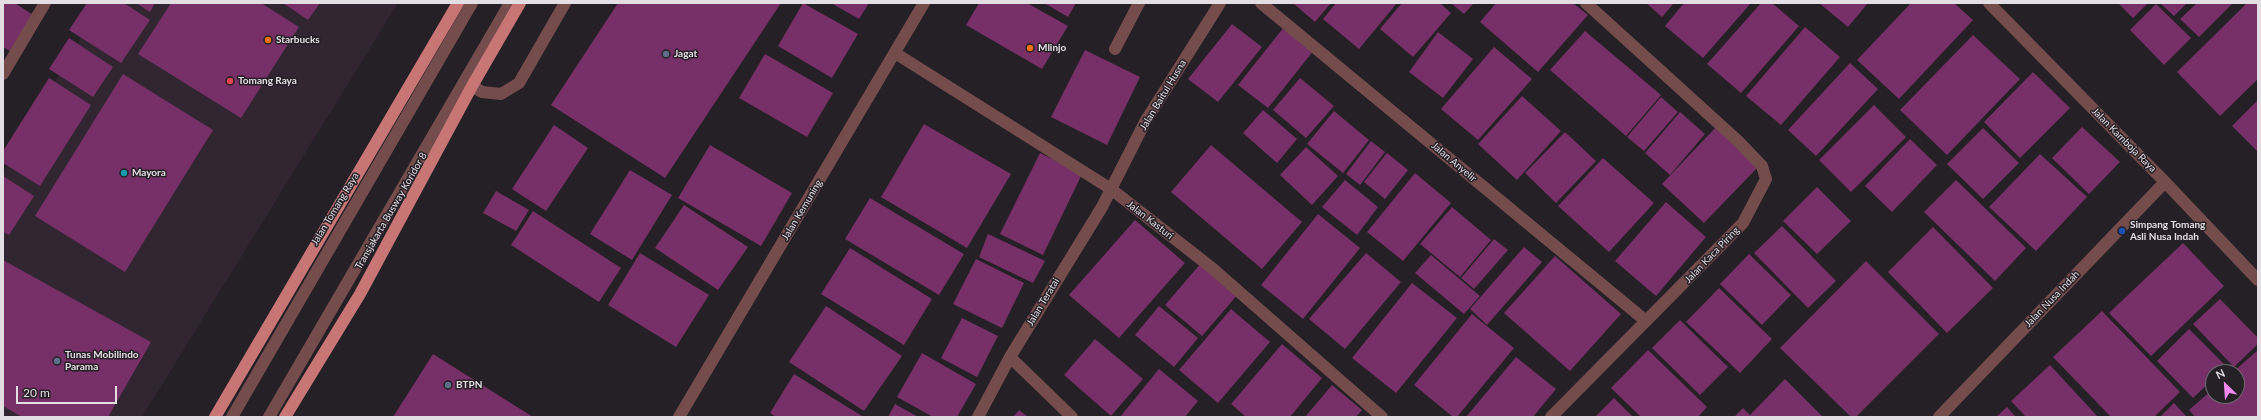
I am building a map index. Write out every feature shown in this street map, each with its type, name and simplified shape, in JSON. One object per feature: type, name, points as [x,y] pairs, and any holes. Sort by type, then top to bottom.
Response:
[{"type":"main road","name":"Jalan Tomang Raya","points":[[215,417],[458,3]]},
{"type":"main road","points":[[285,417],[360,294],[472,86],[520,3]]},
{"type":"street","points":[[3,74],[45,3]]},
{"type":"street","points":[[232,417],[472,3]]},
{"type":"street","name":"Transjakarta Busway Koridor 8","points":[[270,417],[510,3]]},
{"type":"street","points":[[472,86],[482,92],[501,94],[519,83],[565,3]]},
{"type":"street","name":"Jalan Kemuning","points":[[679,417],[924,3]]},
{"type":"street","points":[[1114,49],[1139,3]]},
{"type":"street","name":"Jalan Baitul Husna","points":[[1111,189],[1145,122],[1220,3]]},
{"type":"street","name":"Jalan Anyelir","points":[[1261,3],[1646,321]]},
{"type":"street","name":"Jalan Kaca Piring","points":[[1551,417],[1743,223],[1766,179],[1762,166],[1738,141],[1586,3]]},
{"type":"street","name":"Jalan Kamboja Raya","points":[[1988,3],[2165,182],[2258,280]]},
{"type":"street","name":"Jalan Kasturi","points":[[895,53],[1111,189],[1212,268],[1382,417]]},
{"type":"street","name":"Jalan Nusa Indah","points":[[1939,417],[2165,182]]},
{"type":"street","name":"Jalan Teratai","points":[[978,417],[1010,358],[1111,189]]},
{"type":"street","points":[[1010,358],[1072,417]]},
{"type":"shaded area","points":[[101,3],[398,3],[142,417],[3,417],[3,172]]},
{"type":"building","points":[[3,3],[15,3],[33,15],[10,51],[3,47]]},
{"type":"building","points":[[87,3],[124,3],[150,20],[121,63],[69,30]]},
{"type":"building","points":[[136,3],[155,3],[150,12]]},
{"type":"building","points":[[171,3],[261,3],[299,27],[241,118],[138,54]]},
{"type":"building","points":[[283,3],[320,3],[308,20]]},
{"type":"building","name":"Jagat","points":[[618,3],[781,3],[665,178],[551,105]]},
{"type":"building","points":[[803,3],[858,34],[832,78],[778,46]]},
{"type":"building","points":[[831,3],[869,3],[859,19]]},
{"type":"building","name":"Mlinjo","points":[[979,3],[1027,3],[1068,26],[1042,69],[966,25]]},
{"type":"building","points":[[1044,3],[1076,3],[1068,17]]},
{"type":"building","points":[[1293,3],[1331,3],[1315,22]]},
{"type":"building","points":[[1336,3],[1397,3],[1359,49],[1323,19]]},
{"type":"building","points":[[1402,3],[1440,3],[1451,13],[1413,57],[1380,29]]},
{"type":"building","points":[[1451,3],[1474,3],[1464,14]]},
{"type":"building","points":[[1496,3],[1573,3],[1588,15],[1538,72],[1480,22]]},
{"type":"building","points":[[1646,3],[1674,3],[1662,17]]},
{"type":"building","points":[[1684,3],[1751,3],[1703,58],[1665,26]]},
{"type":"building","points":[[1761,3],[1772,3],[1799,26],[1741,93],[1707,64]]},
{"type":"building","points":[[1819,3],[1868,3],[1848,27]]},
{"type":"building","points":[[1911,3],[1954,3],[1973,20],[1899,99],[1857,60]]},
{"type":"building","points":[[2118,3],[2148,3],[2133,18]]},
{"type":"building","points":[[2160,3],[2187,3],[2174,16]]},
{"type":"building","points":[[2197,3],[2233,3],[2199,37],[2180,19]]},
{"type":"building","points":[[2247,3],[2258,3],[2258,79],[2220,116],[2177,72]]},
{"type":"building","points":[[2156,4],[2191,38],[2164,65],[2130,30]]},
{"type":"building","points":[[1232,24],[1262,47],[1218,102],[1188,79]]},
{"type":"building","points":[[1284,27],[1314,50],[1268,108],[1238,85]]},
{"type":"building","points":[[1805,27],[1840,57],[1781,125],[1746,96]]},
{"type":"building","points":[[1585,31],[1661,95],[1626,136],[1550,70]]},
{"type":"building","points":[[1438,32],[1473,59],[1443,98],[1409,72]]},
{"type":"building","points":[[1973,35],[2020,79],[1947,155],[1900,110]]},
{"type":"building","points":[[69,38],[113,67],[93,97],[49,69]]},
{"type":"building","points":[[1494,47],[1532,79],[1478,140],[1441,109]]},
{"type":"building","points":[[1085,50],[1140,77],[1107,145],[1051,117]]},
{"type":"building","points":[[765,54],[833,93],[807,137],[739,98]]},
{"type":"building","points":[[1850,63],[1878,89],[1816,156],[1788,130]]},
{"type":"building","points":[[2033,72],[2070,108],[2020,158],[1984,122]]},
{"type":"building","name":"Mayora","points":[[123,74],[213,130],[125,272],[35,216]]},
{"type":"building","points":[[49,78],[91,105],[40,186],[3,163],[3,151]]},
{"type":"building","points":[[1300,78],[1334,106],[1306,138],[1273,110]]},
{"type":"building","points":[[1522,96],[1561,131],[1517,180],[1478,144]]},
{"type":"building","points":[[1661,97],[1678,112],[1644,151],[1627,137]]},
{"type":"building","points":[[2258,100],[2258,152],[2232,126]]},
{"type":"building","points":[[1874,105],[1906,137],[1851,192],[1819,160]]},
{"type":"building","points":[[1263,110],[1297,139],[1277,163],[1243,133]]},
{"type":"building","points":[[1334,111],[1369,140],[1343,173],[1307,144]]},
{"type":"building","points":[[1680,112],[1705,134],[1670,175],[1645,153]]},
{"type":"building","points":[[924,124],[1011,174],[967,248],[881,197]]},
{"type":"building","points":[[554,125],[588,148],[546,211],[512,189]]},
{"type":"building","points":[[1716,127],[1758,167],[1704,223],[1662,184]]},
{"type":"building","points":[[2082,127],[2120,162],[2089,194],[2052,158]]},
{"type":"building","points":[[1983,128],[2019,163],[1983,199],[1947,164]]},
{"type":"building","points":[[1565,132],[1596,161],[1556,203],[1525,173]]},
{"type":"building","points":[[1910,139],[1937,165],[1892,212],[1865,186]]},
{"type":"building","points":[[1371,141],[1385,152],[1360,185],[1346,174]]},
{"type":"building","points":[[710,145],[792,193],[761,246],[678,198]]},
{"type":"building","points":[[1211,145],[1302,222],[1262,269],[1171,192]]},
{"type":"building","points":[[1306,147],[1338,176],[1312,205],[1280,175]]},
{"type":"building","points":[[1040,153],[1082,174],[1043,255],[1000,234]]},
{"type":"building","points":[[1387,153],[1408,170],[1385,199],[1364,182]]},
{"type":"building","points":[[2040,154],[2087,197],[2036,251],[1989,207]]},
{"type":"building","points":[[1603,158],[1654,203],[1609,252],[1558,206]]},
{"type":"building","points":[[630,170],[672,195],[632,260],[590,234]]},
{"type":"building","points":[[1415,173],[1451,203],[1403,261],[1367,232]]},
{"type":"building","points":[[3,176],[34,196],[9,235],[3,232]]},
{"type":"building","points":[[1345,180],[1378,207],[1357,235],[1322,207]]},
{"type":"building","points":[[1956,180],[2026,248],[1995,281],[1924,212]]},
{"type":"building","points":[[1817,187],[1851,221],[1817,254],[1783,221]]},
{"type":"building","points":[[496,191],[529,210],[516,231],[483,213]]},
{"type":"building","points":[[870,198],[964,254],[939,295],[845,239]]},
{"type":"building","points":[[1666,202],[1706,237],[1656,296],[1615,261]]},
{"type":"building","points":[[684,205],[748,247],[718,290],[655,248]]},
{"type":"building","points":[[1452,207],[1491,240],[1460,277],[1420,244]]},
{"type":"building","points":[[533,211],[621,268],[599,302],[511,245]]},
{"type":"building","points":[[1318,214],[1360,248],[1303,319],[1261,285]]},
{"type":"building","points":[[1135,220],[1185,263],[1119,338],[1069,295]]},
{"type":"building","points":[[1782,226],[1836,281],[1808,308],[1754,253]]},
{"type":"building","points":[[1933,227],[1993,288],[1947,333],[1888,272]]},
{"type":"building","points":[[988,234],[1045,261],[1033,283],[979,257]]},
{"type":"building","points":[[1494,239],[1508,250],[1474,289],[1461,278]]},
{"type":"building","points":[[2183,243],[2224,286],[2151,356],[2109,313]]},
{"type":"building","points":[[1524,247],[1542,262],[1487,325],[1470,309]]},
{"type":"building","points":[[850,248],[932,299],[904,345],[821,294]]},
{"type":"building","points":[[640,253],[709,295],[676,347],[608,305]]},
{"type":"building","points":[[1366,253],[1401,282],[1345,349],[1309,319]]},
{"type":"building","points":[[1749,254],[1791,295],[1762,325],[1720,284]]},
{"type":"building","points":[[1431,255],[1480,296],[1464,314],[1415,273]]},
{"type":"building","points":[[1555,256],[1621,314],[1570,371],[1504,313]]},
{"type":"building","points":[[976,259],[1024,283],[1002,328],[953,304]]},
{"type":"building","points":[[3,260],[151,342],[108,417],[22,417],[3,406]]},
{"type":"building","points":[[1866,261],[1939,334],[1856,417],[1851,417],[1780,348]]},
{"type":"building","points":[[1202,262],[1239,293],[1202,336],[1165,305]]},
{"type":"building","points":[[1412,283],[1457,318],[1396,393],[1352,358]]},
{"type":"building","points":[[1719,288],[1772,339],[1740,373],[1686,322]]},
{"type":"building","points":[[2220,299],[2258,338],[2258,344],[2237,364],[2231,364],[2193,324]]},
{"type":"building","points":[[826,306],[902,356],[864,411],[789,362]]},
{"type":"building","points":[[1159,306],[1198,338],[1174,367],[1135,335]]},
{"type":"building","points":[[1231,309],[1270,342],[1218,403],[1179,370]]},
{"type":"building","points":[[2102,311],[2180,392],[2154,417],[2111,417],[2053,357]]},
{"type":"building","points":[[1472,314],[1514,348],[1457,417],[1453,417],[1414,385]]},
{"type":"building","points":[[962,318],[998,336],[977,377],[941,358]]},
{"type":"building","points":[[1680,320],[1728,367],[1700,395],[1652,348]]},
{"type":"building","points":[[2189,329],[2224,364],[2205,364],[2205,387],[2193,398],[2157,361]]},
{"type":"building","points":[[1095,339],[1143,379],[1111,416],[1064,375]]},
{"type":"building","points":[[1282,344],[1322,378],[1290,417],[1246,417],[1231,404]]},
{"type":"building","points":[[1648,350],[1707,407],[1698,417],[1641,417],[1611,388]]},
{"type":"building","points":[[2258,350],[2258,417],[2195,417],[2189,410],[2205,396],[2205,404],[2245,404],[2245,364],[2242,364]]},
{"type":"building","points":[[922,353],[976,384],[957,417],[933,417],[897,397]]},
{"type":"building","name":"BTPN","points":[[433,354],[533,417],[393,417]]},
{"type":"building","points":[[1516,357],[1556,389],[1533,417],[1466,417]]},
{"type":"building","points":[[2050,365],[2098,417],[2026,417],[2011,401]]},
{"type":"building","points":[[1159,369],[1198,401],[1185,417],[1120,417]]},
{"type":"building","points":[[794,374],[862,416],[776,417],[770,413]]},
{"type":"building","points":[[1785,379],[1823,417],[1734,417],[1743,408],[1750,415]]},
{"type":"building","points":[[1332,385],[1362,410],[1356,417],[1305,417]]},
{"type":"building","points":[[1614,398],[1633,417],[1595,417]]},
{"type":"building","points":[[2174,403],[2187,417],[2160,417]]},
{"type":"building","points":[[895,404],[918,417],[888,417]]},
{"type":"building","points":[[2007,407],[2016,417],[1996,417]]},
{"type":"building","points":[[1019,410],[1028,417],[1013,417]]},
{"type":"place","name":"Starbucks","points":[[268,40]]},
{"type":"place","name":"Mlinjo","points":[[1030,48]]},
{"type":"place","name":"Jagat","points":[[666,54]]},
{"type":"place","name":"Tomang Raya","points":[[230,81]]},
{"type":"place","name":"Mayora","points":[[124,173]]},
{"type":"place","name":"Simpang Tomang Asli Nusa Indah","points":[[2122,231]]},
{"type":"place","name":"Tunas Mobilindo Parama","points":[[57,361]]},
{"type":"place","name":"BTPN","points":[[448,385]]}]
